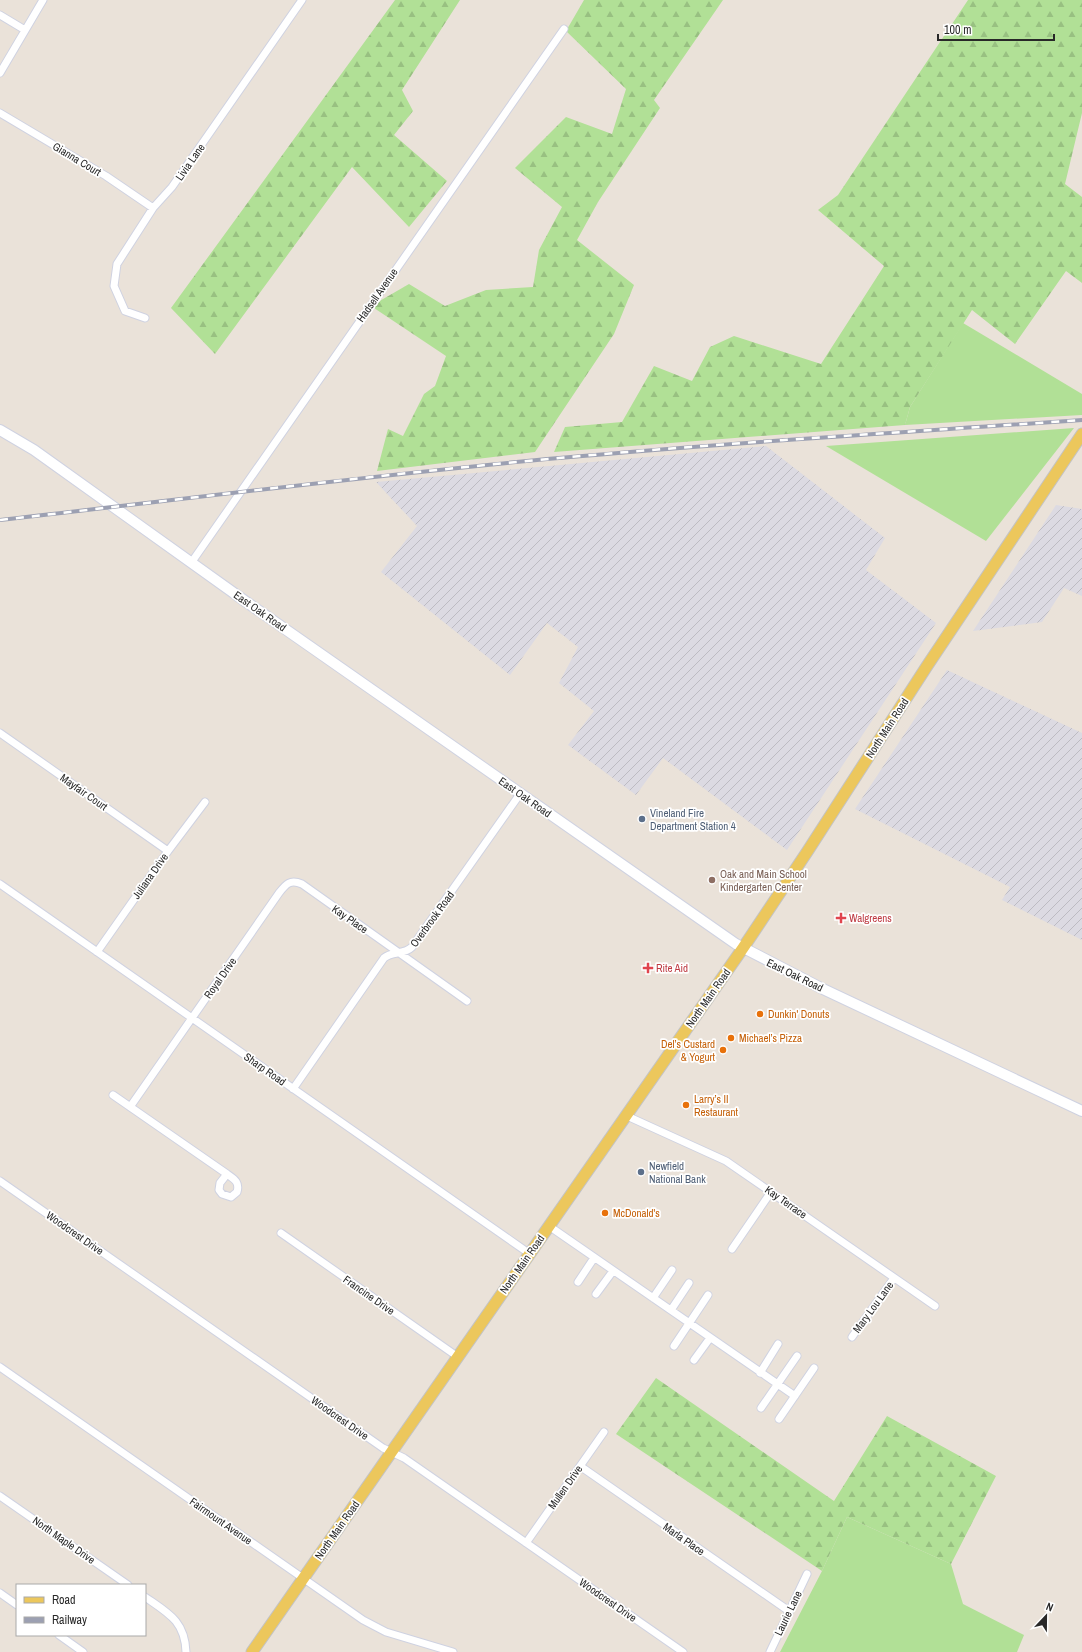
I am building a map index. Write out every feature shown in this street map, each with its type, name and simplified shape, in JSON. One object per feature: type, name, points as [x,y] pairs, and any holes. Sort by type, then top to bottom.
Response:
[{"type":"main road","name":"North Main Road","points":[[252,1652],[743,948],[927,666],[1082,434]]},
{"type":"street","points":[[0,73],[43,0]]},
{"type":"street","name":"Livia Lane","points":[[146,318],[125,311],[114,286],[117,264],[153,208],[172,187],[302,0]]},
{"type":"street","points":[[0,15],[25,30]]},
{"type":"street","name":"Hadsell Avenue","points":[[191,563],[564,29]]},
{"type":"street","name":"Gianna Court","points":[[0,113],[106,176],[153,208]]},
{"type":"street","name":"East Oak Road","points":[[0,430],[34,450],[191,563],[520,794],[743,948],[823,989],[1082,1111]]},
{"type":"street","name":"Mayfair Court","points":[[0,733],[168,851]]},
{"type":"street","name":"Overbrook Road","points":[[294,1089],[384,958],[389,954],[407,952],[412,947],[520,794]]},
{"type":"street","name":"Juliana Drive","points":[[97,952],[168,851],[205,802]]},
{"type":"street","name":"Kay Place","points":[[248,938],[286,884],[296,882],[302,884],[467,1001]]},
{"type":"street","name":"Sharp Road","points":[[0,884],[530,1254]]},
{"type":"street","name":"Royal Drive","points":[[130,1107],[248,938]]},
{"type":"street","points":[[113,1095],[227,1174]]},
{"type":"street","name":"Kay Terrace","points":[[627,1116],[726,1161],[935,1306]]},
{"type":"street","name":"Woodcrest Drive","points":[[0,1181],[280,1377],[383,1448],[404,1458],[683,1652]]},
{"type":"street","points":[[732,1249],[771,1192]]},
{"type":"street","points":[[549,1226],[795,1396]]},
{"type":"street","name":"Francine Drive","points":[[281,1233],[458,1357]]},
{"type":"street","points":[[578,1282],[594,1258]]},
{"type":"street","points":[[652,1298],[672,1270]]},
{"type":"street","points":[[596,1294],[613,1271]]},
{"type":"street","name":"Mary Lou Lane","points":[[852,1337],[894,1278]]},
{"type":"street","points":[[671,1310],[689,1283]]},
{"type":"street","points":[[674,1346],[708,1295]]},
{"type":"street","points":[[694,1360],[710,1338]]},
{"type":"street","points":[[760,1373],[778,1344]]},
{"type":"street","points":[[760,1408],[797,1356]]},
{"type":"street","name":"Fairmount Avenue","points":[[0,1367],[353,1614],[375,1627],[416,1642],[453,1652]]},
{"type":"street","points":[[779,1419],[814,1368]]},
{"type":"street","name":"Mullen Drive","points":[[526,1543],[604,1432]]},
{"type":"street","name":"Marla Place","points":[[580,1466],[788,1612]]},
{"type":"street","name":"North Maple Drive","points":[[0,1496],[127,1584]]},
{"type":"street","name":"Laurie Lane","points":[[770,1652],[807,1574]]},
{"type":"street","points":[[0,1593],[16,1604]]},
{"type":"street","points":[[146,1598],[170,1615],[178,1623],[186,1638],[186,1652]]},
{"type":"street","points":[[60,1636],[83,1652]]},
{"type":"shaded area","points":[[766,446],[885,538],[866,570],[936,623],[787,850],[663,758],[636,795],[568,745],[594,711],[559,683],[578,647],[547,623],[510,675],[381,572],[417,526],[376,482]]},
{"type":"shaded area","points":[[1056,505],[1082,509],[1082,596],[1064,588],[1042,622],[973,631]]},
{"type":"shaded area","points":[[947,670],[1082,733],[1082,940],[1002,900],[1010,887],[855,809]]},
{"type":"green space","points":[[395,0],[460,0],[402,90],[413,111],[394,135],[447,181],[409,227],[352,167],[215,354],[171,308]]},
{"type":"green space","points":[[584,0],[723,0],[654,100],[660,108],[598,202],[577,240],[634,285],[614,334],[535,452],[377,471],[388,429],[403,436],[424,394],[435,386],[446,356],[371,306],[409,284],[445,306],[486,290],[533,287],[539,250],[562,207],[515,168],[566,117],[612,134],[626,89],[566,31]]},
{"type":"green space","points":[[968,0],[1082,0],[1082,113],[1065,184],[1082,197],[1082,283],[1066,271],[1015,344],[972,310],[910,407],[905,425],[554,452],[565,427],[622,422],[654,366],[692,381],[710,347],[734,336],[821,364],[884,266],[818,210],[838,195]]},
{"type":"green space","points":[[963,323],[1082,394],[1082,415],[905,425],[910,407]]},
{"type":"green space","points":[[1074,428],[986,541],[826,446]]},
{"type":"green space","points":[[656,1378],[834,1501],[887,1416],[996,1476],[951,1564],[847,1517],[822,1571],[616,1434]]},
{"type":"green space","points":[[847,1517],[951,1564],[963,1604],[1024,1635],[1017,1652],[780,1652],[822,1571]]},
{"type":"railway","points":[[0,520],[349,480],[559,458],[755,442],[1082,420]]},
{"type":"place","name":"Vineland Fire Department Station 4","points":[[642,819]]},
{"type":"place","name":"Oak and Main School Kindergarten Center","points":[[712,880]]},
{"type":"place","name":"Walgreens","points":[[841,918]]},
{"type":"place","name":"Rite Aid","points":[[648,968]]},
{"type":"place","name":"Dunkin' Donuts","points":[[760,1014]]},
{"type":"place","name":"Michael’s Pizza","points":[[731,1038]]},
{"type":"place","name":"Del’s Custard & Yogurt","points":[[723,1050]]},
{"type":"place","name":"Larry’s II Restaurant","points":[[686,1105]]},
{"type":"place","name":"Newfield National Bank","points":[[641,1172]]},
{"type":"place","name":"McDonald's","points":[[605,1213]]}]
